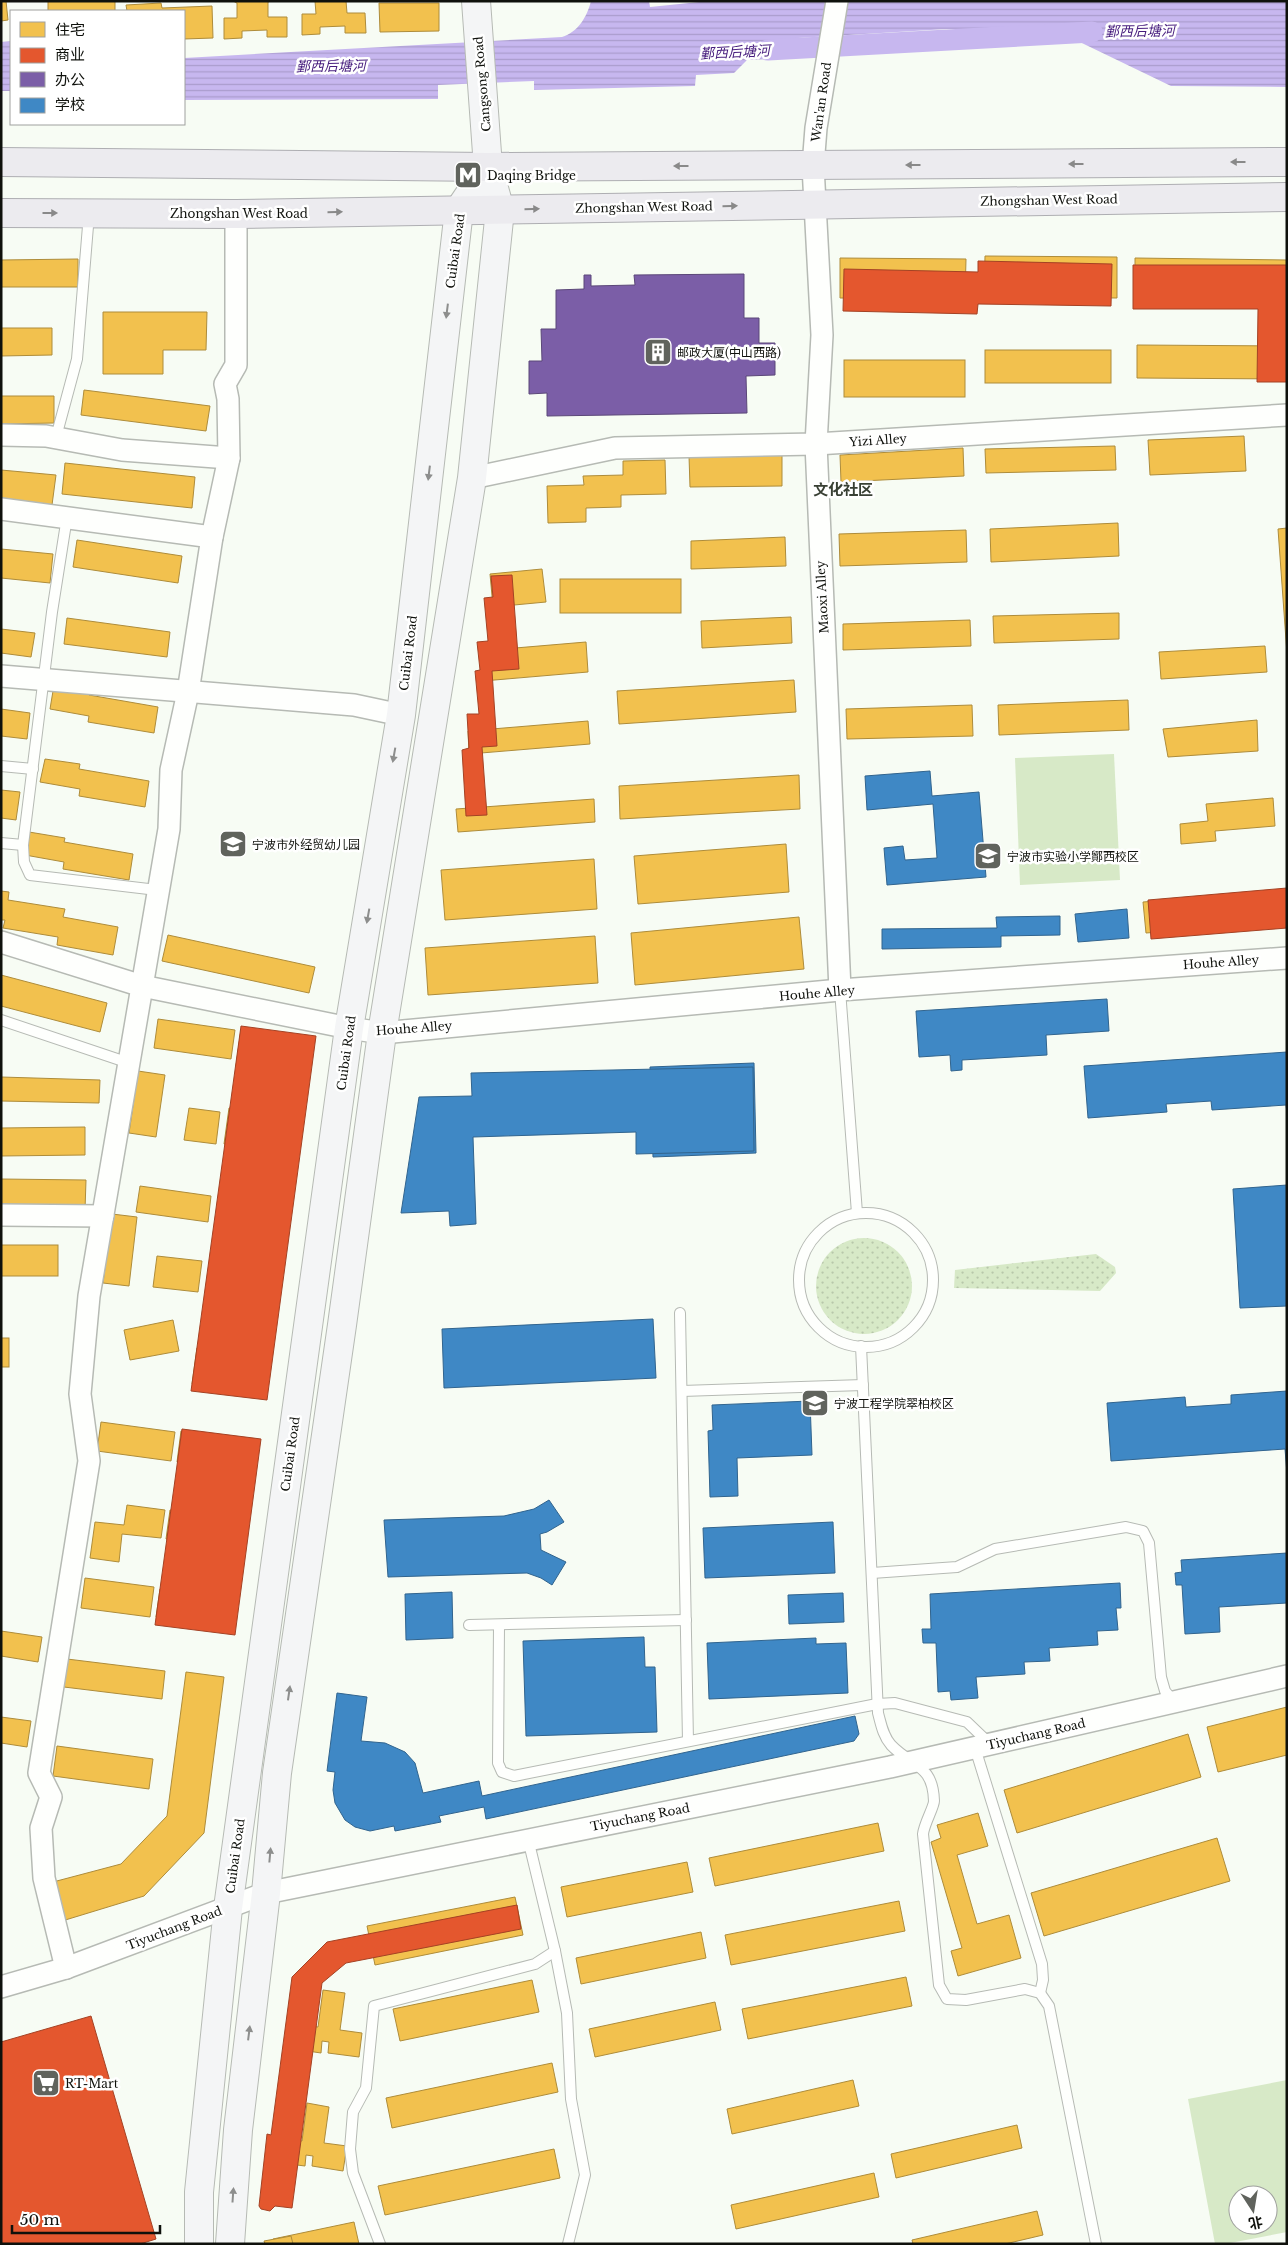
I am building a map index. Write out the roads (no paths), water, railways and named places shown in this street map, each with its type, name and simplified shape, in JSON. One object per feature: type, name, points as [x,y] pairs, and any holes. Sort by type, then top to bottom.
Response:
[{"type":"main road","name":"Cangsong Road","points":[[476,7],[488,167]]},
{"type":"main road","points":[[1,162],[488,167],[1287,162]]},
{"type":"main road","points":[[230,2244],[238,2130],[278,1773],[344,1315],[382,1033],[472,478],[500,210],[488,167]]},
{"type":"main road","name":"Cuibai Road","points":[[199,2244],[199,2192],[228,1908],[349,1028],[401,715],[459,210],[488,167]]},
{"type":"main road","name":"Zhongshan West Road","points":[[1,213],[236,214],[1287,197]]},
{"type":"street","name":"Wan'an Road","points":[[816,204],[813,166],[816,128],[836,1]]},
{"type":"street","name":"Maoxi Alley","points":[[816,204],[822,335],[816,444],[840,990]]},
{"type":"street","points":[[66,1968],[44,1878],[41,1828],[51,1797],[39,1773],[89,1462],[80,1394],[89,1296],[157,890],[169,829],[171,770],[188,692],[212,537],[230,458],[228,400],[225,384],[236,365],[236,214]]},
{"type":"street","name":"Yizi Alley","points":[[472,478],[615,448],[816,444],[1287,415]]},
{"type":"street","points":[[1,435],[56,438],[122,450],[230,458]]},
{"type":"street","points":[[1,509],[212,537]]},
{"type":"street","points":[[1,676],[354,705],[401,715]]},
{"type":"street","name":"Houhe Alley","points":[[1,942],[142,986],[382,1033],[840,990],[1287,958]]},
{"type":"street","points":[[1,1215],[103,1216]]},
{"type":"street","name":"Tiyuchang Road","points":[[1,1987],[66,1968],[266,1893],[914,1762],[1287,1676]]},
{"type":"lane","points":[[56,438],[77,359],[89,213]]},
{"type":"lane","points":[[67,517],[23,845],[24,862],[30,874],[157,890]]},
{"type":"lane","points":[[1,766],[33,769]]},
{"type":"lane","points":[[1,843],[23,845]]},
{"type":"lane","points":[[840,990],[857,1213]]},
{"type":"lane","points":[[1,1020],[129,1063]]},
{"type":"lane","points":[[857,1213],[880,1214],[906,1226],[917,1235],[925,1247],[933,1273],[930,1300],[916,1324],[894,1341],[881,1345],[861,1346],[840,1342],[817,1326],[802,1303],[798,1276],[806,1249],[824,1227],[837,1219],[857,1213]]},
{"type":"lane","points":[[680,1313],[688,1741]]},
{"type":"lane","points":[[861,1346],[877,1704],[882,1731],[891,1745],[914,1762],[932,1781],[934,1804],[925,1821],[923,1834],[939,1986],[947,1999],[966,2000],[1025,1989],[1040,1993],[1049,2006],[1096,2244]]},
{"type":"lane","points":[[682,1391],[863,1385]]},
{"type":"lane","points":[[872,1573],[957,1567],[995,1549],[1126,1527],[1143,1531],[1149,1543],[1161,1677],[1165,1691],[1174,1702]]},
{"type":"lane","points":[[469,1625],[686,1620]]},
{"type":"lane","points":[[498,1625],[498,1763],[502,1772],[514,1776],[877,1704],[895,1703],[967,1722],[983,1746],[1042,1964],[1043,1980],[1040,1993]]},
{"type":"lane","points":[[528,1839],[555,1951],[566,2013],[571,2099],[585,2175],[568,2244]]},
{"type":"lane","points":[[380,2244],[352,2173],[350,2149],[353,2112],[366,2088],[374,2006],[535,1964],[555,1951]]},
{"type":"water","points":[[591,1],[649,1],[650,7],[709,1],[1287,1],[1287,87],[1171,86],[1059,32],[1035,29],[947,29],[798,38],[792,58],[747,60],[734,73],[696,75],[695,86],[534,90],[534,81],[438,85],[438,99],[185,100],[185,58],[562,37],[573,32],[587,13]]},
{"type":"water","points":[[10,41],[10,91],[1,91],[1,42]]},
{"type":"waterway","name":"鄞西后塘河","points":[[768,50],[1092,32]]},
{"type":"place","name":"Daqing Bridge","points":[[468,175]]},
{"type":"place","name":"邮政大厦(中山西路)","points":[[658,352]]},
{"type":"place","name":"宁波市外经贸幼儿园","points":[[233,844]]},
{"type":"place","name":"宁波市实验小学鄮西校区","points":[[988,856]]},
{"type":"place","name":"宁波工程学院翠柏校区","points":[[815,1403]]},
{"type":"place","name":"RT-Mart","points":[[46,2083]]},
{"type":"district","name":"文化社区","points":[[843,489]]}]
